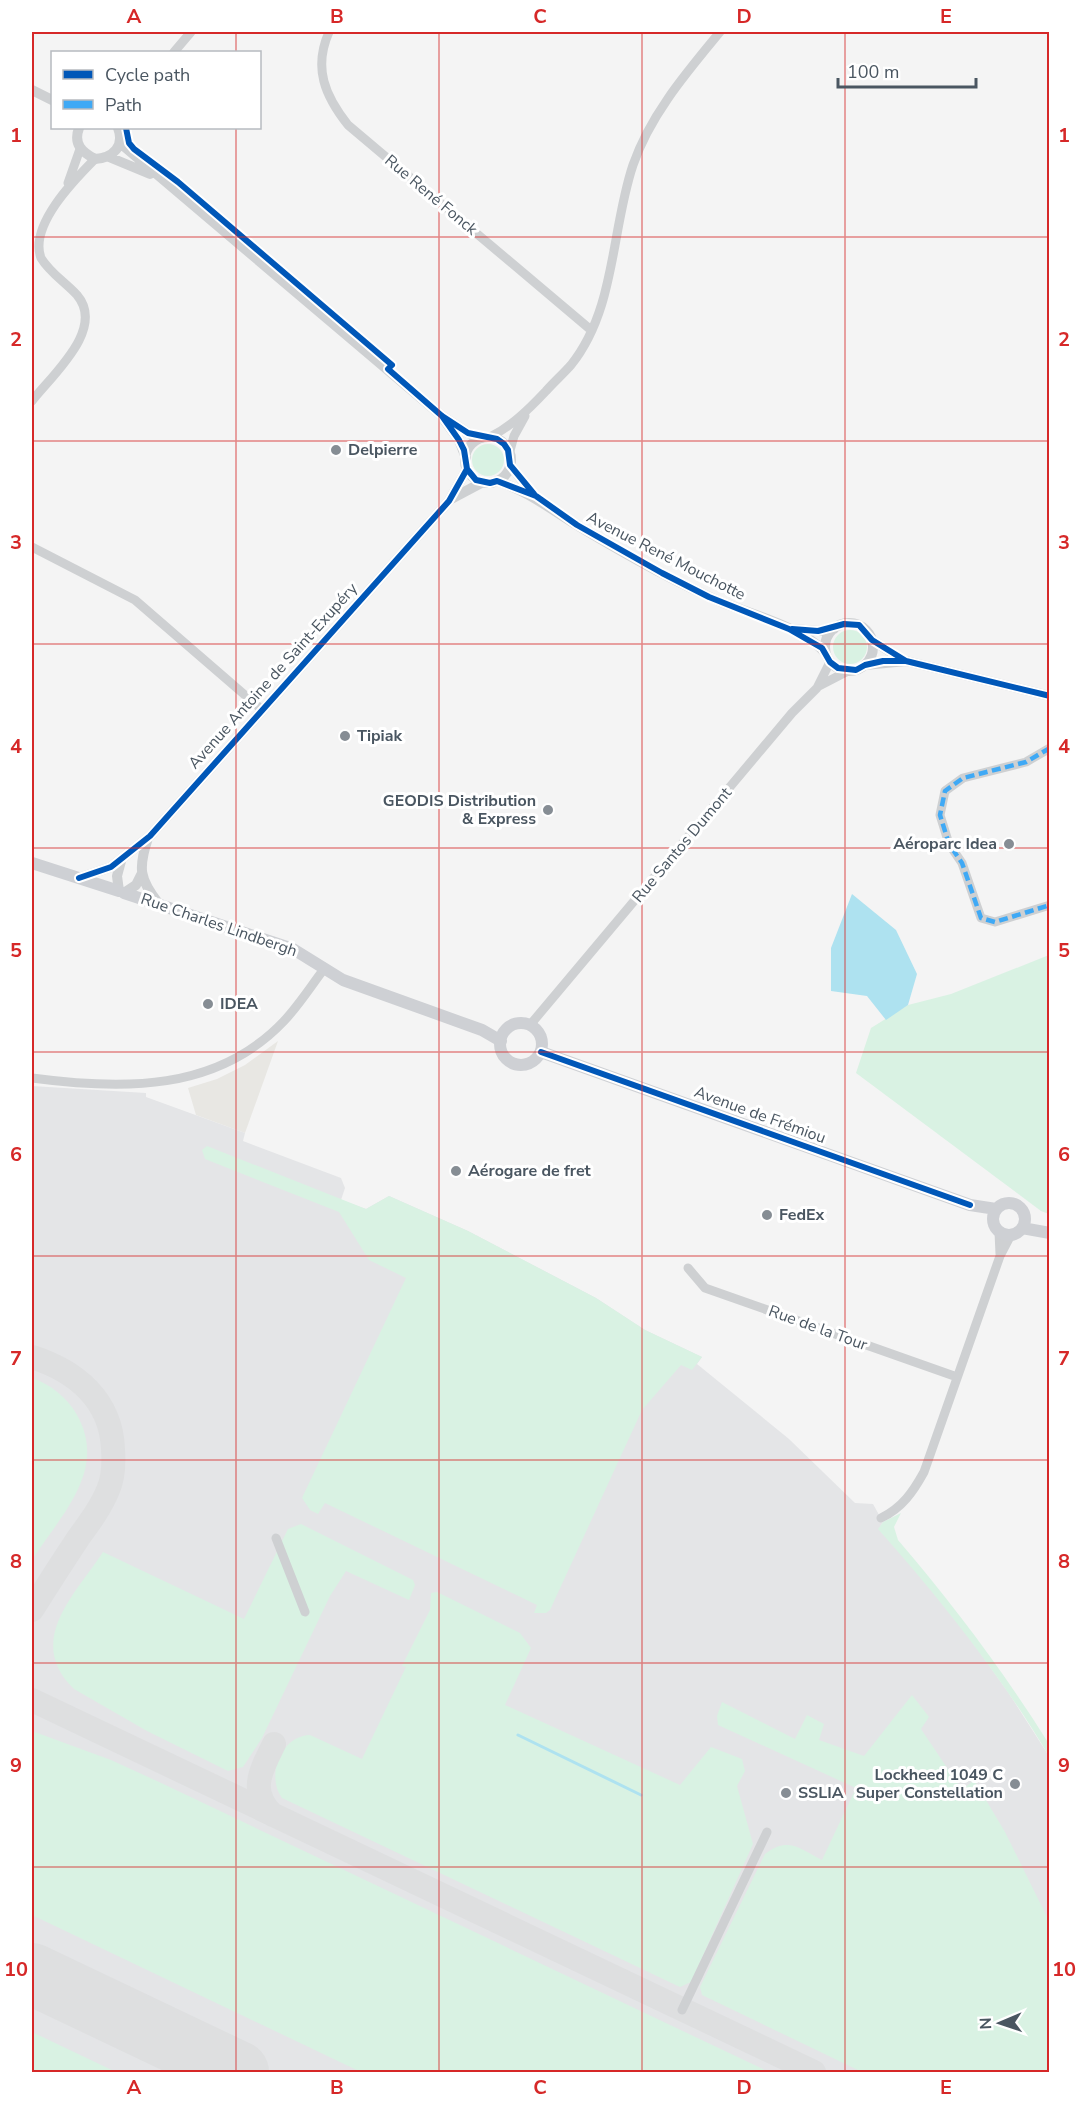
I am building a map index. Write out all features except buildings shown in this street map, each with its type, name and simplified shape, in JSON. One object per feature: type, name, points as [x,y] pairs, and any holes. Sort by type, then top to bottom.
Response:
[{"type":"main road","name":"Rue Charles Lindbergh","points":[[32,863],[293,949],[354,985],[482,1030],[501,1041]]},
{"type":"main road","points":[[530,1025],[542,1040],[540,1052],[532,1062],[525,1065],[512,1063],[503,1054],[501,1041],[512,1026],[530,1025]]},
{"type":"main road","name":"Avenue de Frémiou","points":[[540,1052],[994,1214]]},
{"type":"main road","points":[[1024,1224],[1022,1209],[1013,1203],[1005,1203],[994,1214],[1005,1233],[1024,1224],[1050,1233]]},
{"type":"street","points":[[175,51],[191,32]]},
{"type":"street","name":"Rue René Fonck","points":[[329,32],[323,55],[326,94],[348,125],[591,330]]},
{"type":"street","points":[[466,463],[469,447],[506,428],[530,409],[572,363],[591,330],[607,285],[624,195],[645,136],[670,96],[720,32]]},
{"type":"street","points":[[32,90],[50,100]]},
{"type":"street","points":[[109,157],[120,143],[119,129]]},
{"type":"street","points":[[65,191],[80,149],[76,130]]},
{"type":"street","points":[[120,143],[442,416],[468,433],[504,444],[510,459]]},
{"type":"street","points":[[80,149],[95,159]]},
{"type":"street","points":[[32,401],[78,344],[86,321],[82,303],[45,265],[38,251],[41,230],[65,191],[95,159],[109,157],[161,179]]},
{"type":"street","points":[[442,416],[459,440],[471,475],[483,482],[497,481],[508,471],[514,436],[530,409]]},
{"type":"street","name":"Avenue René Mouchotte","points":[[510,459],[536,496]]},
{"type":"street","name":"Avenue Antoine de Saint-Exupéry","points":[[79,878],[100,872],[121,861],[148,837],[448,501],[466,463]]},
{"type":"street","name":"Avenue René Mouchotte","points":[[497,481],[536,496],[577,525],[709,597],[789,629],[822,648],[828,658]]},
{"type":"street","name":"Avenue Antoine de Saint-Exupéry","points":[[448,501],[483,482]]},
{"type":"street","points":[[32,547],[135,600],[261,709]]},
{"type":"street","points":[[848,671],[828,658],[825,646],[834,628],[844,624],[859,625],[872,640],[906,661],[1050,696]]},
{"type":"street","name":"Avenue René Mouchotte","points":[[789,629],[818,631],[834,628]]},
{"type":"street","points":[[865,665],[872,652],[872,640]]},
{"type":"street","name":"Rue Santos Dumont","points":[[530,1025],[792,713],[817,688],[828,658]]},
{"type":"street","points":[[817,688],[848,671],[865,665],[906,661]]},
{"type":"street","points":[[1050,748],[1026,762],[957,781],[945,791],[939,811],[949,844],[962,863],[981,918],[991,922],[999,921],[1050,905]]},
{"type":"street","name":"Avenue Antoine de Saint-Exupéry","points":[[141,875],[142,855],[148,837]]},
{"type":"street","points":[[121,861],[117,876],[121,892],[136,885],[141,875]]},
{"type":"street","points":[[141,875],[146,888],[159,904]]},
{"type":"street","points":[[32,1078],[144,1085],[176,1081],[214,1069],[241,1055],[269,1035],[286,1019],[324,969]]},
{"type":"street","points":[[881,1518],[893,1512],[913,1493],[924,1472],[1000,1256],[1005,1233]]},
{"type":"street","name":"Rue de la Tour","points":[[688,1268],[705,1288],[957,1377]]},
{"type":"street","points":[[276,1538],[305,1612]]},
{"type":"street","points":[[682,2010],[767,1832]]},
{"type":"shaded area","points":[[278,1041],[245,1133],[196,1115],[188,1088],[217,1079],[245,1065]]},
{"type":"shaded area","points":[[32,1086],[146,1093],[146,1097],[245,1133],[243,1141],[341,1178],[345,1188],[341,1200],[366,1209],[389,1196],[468,1231],[596,1298],[645,1330],[702,1357],[697,1364],[789,1439],[855,1503],[873,1504],[883,1522],[879,1529],[946,1605],[1008,1692],[1049,1756],[1049,2072],[32,2072]]},
{"type":"green space","points":[[488,444],[499,449],[504,460],[499,471],[488,476],[477,471],[472,460],[477,449]]},
{"type":"green space","points":[[850,630],[862,635],[867,647],[862,659],[850,664],[838,659],[833,647],[838,635]]},
{"type":"green space","points":[[1049,955],[1049,1214],[1041,1211],[856,1073],[871,1028],[908,1005],[951,994]]},
{"type":"green space","points":[[207,1146],[366,1209],[389,1196],[468,1231],[596,1298],[645,1330],[702,1357],[692,1370],[681,1365],[642,1410],[550,1610],[546,1613],[534,1613],[537,1605],[325,1503],[318,1514],[310,1510],[302,1498],[406,1278],[369,1260],[339,1212],[205,1159],[202,1150]]},
{"type":"green space","points":[[32,1378],[58,1392],[69,1403],[85,1435],[87,1455],[84,1473],[77,1491],[32,1560]]},
{"type":"green space","points":[[901,1513],[894,1527],[898,1540],[996,1665],[1049,1744],[1049,1756],[969,1638],[878,1529],[883,1522]]},
{"type":"green space","points":[[301,1524],[413,1580],[415,1585],[409,1600],[346,1571],[330,1596],[262,1738],[243,1767],[228,1771],[147,1731],[74,1689],[60,1671],[54,1654],[54,1636],[59,1619],[68,1602],[103,1552],[244,1619],[288,1529]]},
{"type":"green space","points":[[437,1592],[520,1633],[531,1648],[505,1705],[680,1785],[711,1747],[742,1759],[745,1771],[737,1786],[753,1844],[691,1982],[680,1987],[282,1798],[277,1789],[276,1769],[284,1750],[300,1737],[310,1735],[362,1759],[406,1667],[402,1666],[430,1610],[431,1593]]},
{"type":"green space","points":[[912,1695],[929,1717],[921,1729],[962,1790],[974,1780],[1005,1832],[1049,1921],[1049,2072],[862,2072],[702,1995],[700,1987],[765,1854],[788,1845],[822,1860],[856,1788],[718,1725],[717,1716],[722,1702],[795,1739],[807,1715],[824,1724],[819,1740],[864,1756]]},
{"type":"green space","points":[[32,1731],[111,1760],[159,1782],[769,2072],[361,2072],[32,1915]]},
{"type":"green space","points":[[32,2032],[116,2072],[32,2072]]},
{"type":"water","points":[[852,894],[896,930],[917,974],[908,1005],[886,1020],[867,996],[831,991],[831,948]]},
{"type":"waterway","points":[[518,1735],[641,1795]]},
{"type":"taxiway","points":[[32,1357],[63,1370],[88,1390],[106,1416],[113,1449],[111,1480],[102,1502],[32,1610]]},
{"type":"taxiway","points":[[32,1700],[814,2072]]},
{"type":"taxiway","points":[[273,1815],[261,1798],[259,1781],[274,1744]]},
{"type":"runway","points":[[32,1974],[238,2072]]},
{"type":"marked path","points":[[1050,748],[1026,762],[963,778],[945,791],[940,815],[949,844],[962,863],[981,918],[995,922],[1050,905]]},
{"type":"cycle path","points":[[126,129],[129,143],[134,149],[178,182],[392,365],[388,369],[442,416],[468,433],[497,439],[504,444],[508,450],[510,465],[534,494]]},
{"type":"cycle path","points":[[442,416],[459,440],[464,450],[467,469],[476,480],[490,483],[497,481],[536,496],[577,525],[662,573],[709,597],[789,629],[822,648],[830,662],[838,668],[856,670],[865,665],[883,661],[906,661],[1050,696]]},
{"type":"cycle path","points":[[79,878],[111,867],[150,836],[449,501],[467,469]]},
{"type":"cycle path","points":[[792,629],[818,631],[844,624],[859,625],[872,640],[906,661]]},
{"type":"cycle path","points":[[541,1052],[970,1205]]},
{"type":"place","name":"Delpierre","points":[[336,450]]},
{"type":"place","name":"Tipiak","points":[[345,736]]},
{"type":"place","name":"GEODIS Distribution & Express","points":[[548,810]]},
{"type":"place","name":"Aéroparc Idea","points":[[1009,844]]},
{"type":"place","name":"IDEA","points":[[208,1004]]},
{"type":"place","name":"Aérogare de fret","points":[[456,1171]]},
{"type":"place","name":"FedEx","points":[[767,1215]]},
{"type":"place","name":"Lockheed 1049 C Super Constellation","points":[[1015,1784]]},
{"type":"place","name":"SSLIA","points":[[786,1793]]}]
